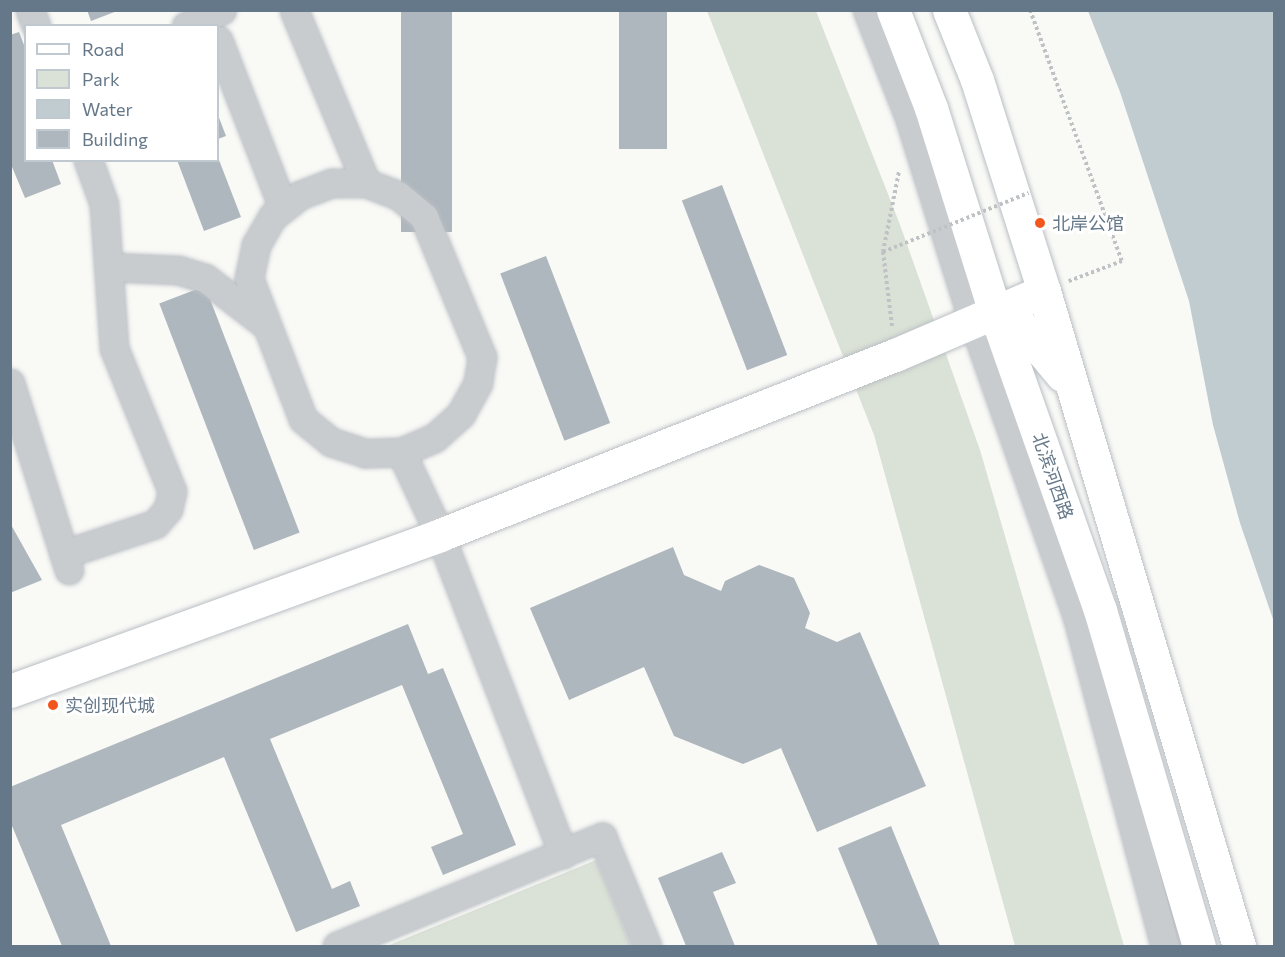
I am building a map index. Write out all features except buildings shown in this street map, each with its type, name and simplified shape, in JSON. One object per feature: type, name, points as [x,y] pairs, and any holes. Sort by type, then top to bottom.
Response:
[{"type":"main road","name":"北滨河西路","points":[[893,10],[931,108],[984,316],[1100,610],[1199,946]]},
{"type":"main road","points":[[949,10],[977,80],[1044,291],[1239,946]]},
{"type":"main road","points":[[10,691],[440,535],[895,355],[1044,291]]},
{"type":"main road","points":[[984,316],[1017,321],[1051,358],[1075,397]]},
{"type":"street","points":[[294,10],[366,183]]},
{"type":"street","points":[[867,10],[984,316],[1077,616],[1165,946]]},
{"type":"street","points":[[219,48],[283,208]]},
{"type":"street","points":[[10,383],[67,562],[155,524],[168,509],[172,491],[114,348],[104,204],[89,162]]},
{"type":"street","points":[[332,183],[366,183],[398,195],[424,217],[483,357],[478,383],[461,414],[434,438],[401,452],[365,453],[340,444],[303,419],[249,279],[256,245],[273,216],[283,208],[300,195],[332,183]]},
{"type":"street","points":[[109,267],[178,270],[205,278],[266,325]]},
{"type":"street","points":[[401,452],[440,535],[563,854]]},
{"type":"street","points":[[337,946],[602,837],[647,946]]},
{"type":"path","points":[[1030,10],[1122,261],[1044,291]]},
{"type":"path","points":[[895,355],[883,252],[900,162]]},
{"type":"path","points":[[883,252],[1028,193]]},
{"type":"green space","points":[[707,11],[816,11],[899,222],[980,450],[1124,946],[1015,946],[874,435]]},
{"type":"green space","points":[[596,860],[631,946],[387,946]]},
{"type":"water","points":[[1088,11],[1274,11],[1274,622],[1240,523],[1213,425],[1189,301],[1120,92]]},
{"type":"place","name":"北岸公馆","points":[[1040,223]]},
{"type":"place","name":"实创现代城","points":[[53,705]]}]
